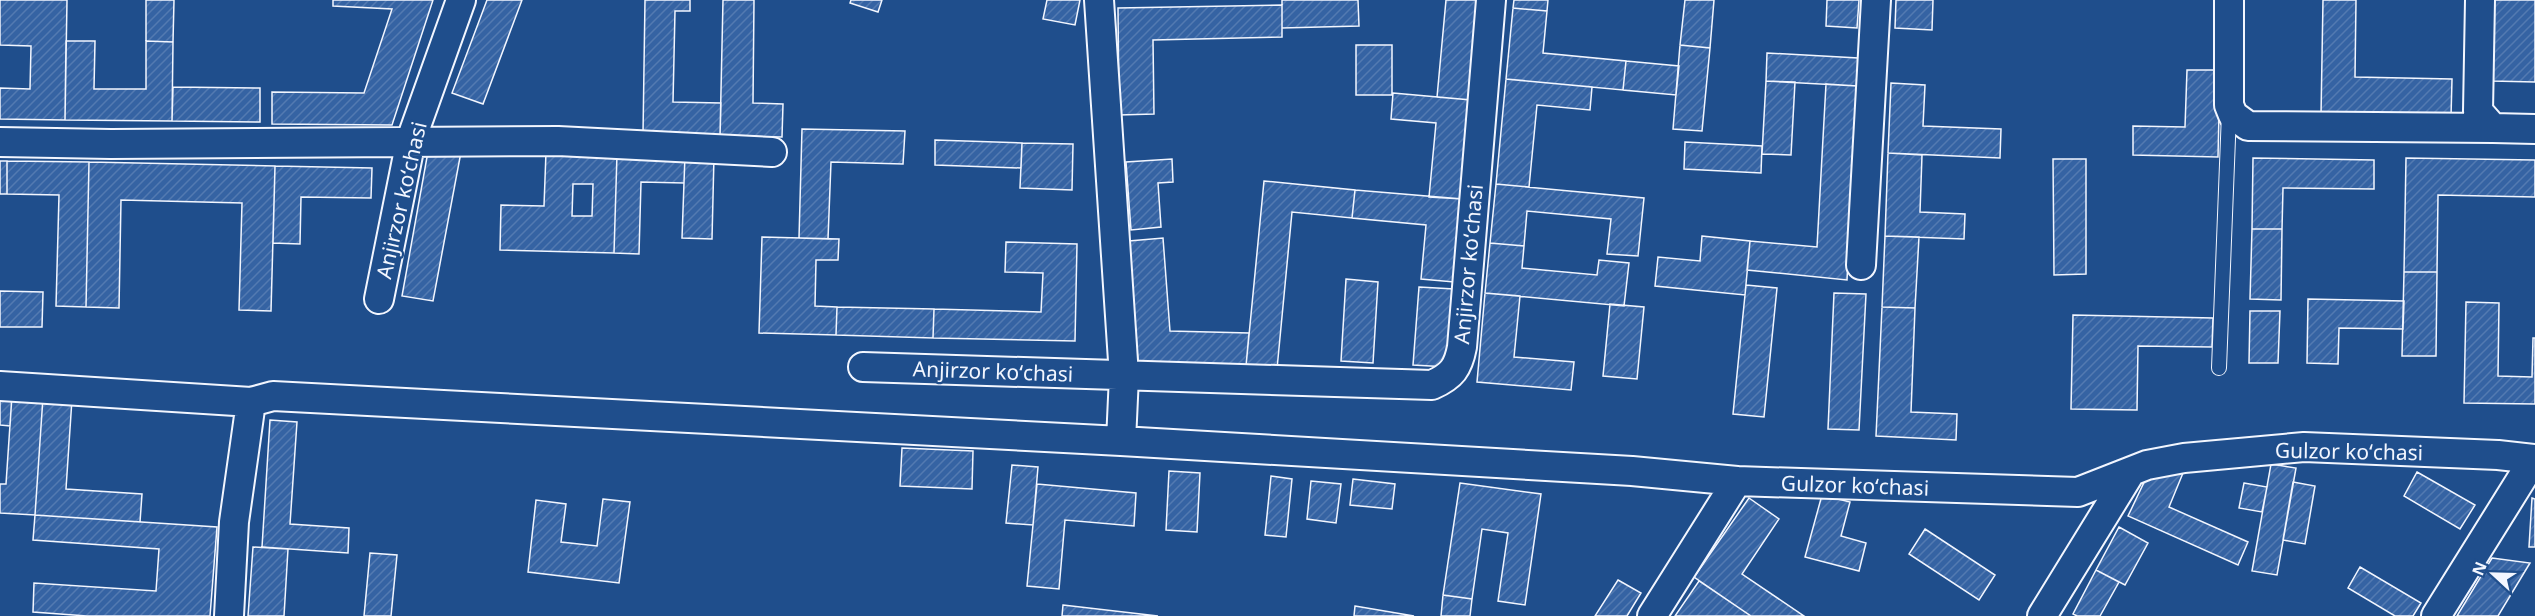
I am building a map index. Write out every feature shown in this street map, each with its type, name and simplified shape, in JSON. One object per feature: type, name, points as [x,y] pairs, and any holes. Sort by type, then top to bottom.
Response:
[{"type":"street","name":"Anjirzor koʻchasi","points":[[379,299],[411,140],[461,0]]},
{"type":"street","points":[[1099,0],[1124,376],[1121,441]]},
{"type":"street","name":"Anjirzor koʻchasi","points":[[863,367],[1432,386],[1449,377],[1458,365],[1462,347],[1491,0]]},
{"type":"street","points":[[1861,265],[1876,0]]},
{"type":"street","points":[[2229,0],[2229,105],[2233,115],[2248,126],[2535,129]]},
{"type":"street","points":[[2480,0],[2478,111],[2493,128]]},
{"type":"street","points":[[0,142],[111,144],[411,140],[558,141],[772,152]]},
{"type":"street","name":"Gulzor koʻchasi","points":[[0,386],[251,402],[273,396],[1121,441],[1632,471],[1737,481],[2078,492],[2147,465],[2184,458],[2304,447],[2498,455],[2534,459],[2436,616]]},
{"type":"street","points":[[229,616],[234,522],[251,402]]},
{"type":"street","points":[[2042,616],[2130,473]]},
{"type":"street","points":[[1652,616],[1737,481]]},
{"type":"lane","points":[[2219,368],[2229,105]]},
{"type":"building","points":[[0,0],[67,0],[65,120],[0,119],[0,88],[30,89],[31,46],[0,45]]},
{"type":"building","points":[[146,0],[174,0],[173,42],[146,41]]},
{"type":"building","points":[[333,0],[433,0],[392,125],[272,124],[272,92],[364,93],[392,9],[333,6]]},
{"type":"building","points":[[487,0],[522,0],[483,104],[452,93]]},
{"type":"building","points":[[645,0],[690,0],[690,11],[675,11],[673,102],[721,103],[720,136],[643,134]]},
{"type":"building","points":[[723,0],[754,0],[753,103],[783,104],[782,137],[720,136]]},
{"type":"building","points":[[851,0],[882,0],[878,12],[850,3]]},
{"type":"building","points":[[1047,0],[1080,0],[1075,25],[1043,19]]},
{"type":"building","points":[[1282,0],[1358,0],[1359,26],[1282,28]]},
{"type":"building","points":[[1446,0],[1481,0],[1471,100],[1437,97]]},
{"type":"building","points":[[1514,0],[1548,0],[1547,11],[1513,8]]},
{"type":"building","points":[[1685,0],[1714,0],[1710,48],[1680,45]]},
{"type":"building","points":[[1827,0],[1859,0],[1857,28],[1826,26]]},
{"type":"building","points":[[1896,0],[1933,0],[1932,30],[1895,28]]},
{"type":"building","points":[[2323,0],[2356,0],[2355,77],[2452,79],[2451,117],[2321,115]]},
{"type":"building","points":[[2494,0],[2535,0],[2535,82],[2492,81]]},
{"type":"building","points":[[1282,5],[1282,37],[1153,40],[1154,114],[1119,115],[1118,8]]},
{"type":"building","points":[[1513,8],[1547,11],[1543,53],[1626,61],[1623,90],[1506,79]]},
{"type":"building","points":[[66,41],[95,41],[94,89],[146,89],[146,41],[173,42],[172,121],[65,120]]},
{"type":"building","points":[[1356,45],[1392,45],[1392,95],[1356,95]]},
{"type":"building","points":[[1680,45],[1710,48],[1702,131],[1673,129]]},
{"type":"building","points":[[1767,53],[1858,58],[1857,86],[1766,81]]},
{"type":"building","points":[[1626,61],[1679,66],[1676,95],[1623,90]]},
{"type":"building","points":[[2187,70],[2220,70],[2218,157],[2133,155],[2133,126],[2185,127]]},
{"type":"building","points":[[1506,79],[1592,87],[1590,110],[1537,105],[1529,187],[1496,184]]},
{"type":"building","points":[[1766,81],[1795,82],[1791,155],[1762,154]]},
{"type":"building","points":[[1891,83],[1925,85],[1923,126],[2001,129],[2000,158],[1888,153]]},
{"type":"building","points":[[1826,84],[1857,86],[1847,280],[1747,270],[1750,241],[1817,247]]},
{"type":"building","points":[[173,87],[260,88],[260,122],[172,121]]},
{"type":"building","points":[[1393,93],[1471,100],[1462,199],[1429,197],[1436,123],[1391,119]]},
{"type":"building","points":[[802,129],[905,131],[903,164],[831,162],[828,239],[799,238]]},
{"type":"building","points":[[935,140],[1022,143],[1021,168],[935,165]]},
{"type":"building","points":[[1685,142],[1762,146],[1761,173],[1684,169]]},
{"type":"building","points":[[1022,143],[1073,144],[1072,190],[1020,188]]},
{"type":"building","points":[[429,146],[461,152],[433,301],[402,296]]},
{"type":"building","points":[[546,152],[617,154],[614,253],[500,250],[501,205],[544,206]],"holes":[[[573,184],[593,184],[592,216],[572,216]]]},
{"type":"building","points":[[1888,153],[1922,155],[1920,212],[1965,214],[1964,239],[1885,236]]},
{"type":"building","points":[[617,154],[685,155],[684,183],[641,182],[639,254],[614,253]]},
{"type":"building","points":[[685,155],[714,156],[712,239],[682,238]]},
{"type":"building","points":[[2253,158],[2374,160],[2374,189],[2283,188],[2282,229],[2252,229]]},
{"type":"building","points":[[2406,158],[2535,160],[2535,197],[2438,195],[2437,272],[2404,272]]},
{"type":"building","points":[[1172,159],[1173,182],[1158,183],[1161,227],[1131,230],[1126,162]]},
{"type":"building","points":[[2053,159],[2086,159],[2086,274],[2054,275]]},
{"type":"building","points":[[0,161],[7,161],[7,194],[0,194]]},
{"type":"building","points":[[7,161],[89,162],[86,307],[56,306],[59,195],[7,194]]},
{"type":"building","points":[[89,162],[275,166],[271,311],[239,310],[242,203],[121,200],[119,308],[86,307]]},
{"type":"building","points":[[275,166],[372,168],[371,198],[301,197],[300,244],[273,243]]},
{"type":"building","points":[[1264,181],[1355,190],[1352,218],[1292,212],[1277,369],[1246,366]]},
{"type":"building","points":[[1496,184],[1644,198],[1638,256],[1607,254],[1611,219],[1527,211],[1524,246],[1490,243]]},
{"type":"building","points":[[1355,190],[1462,199],[1454,282],[1421,279],[1426,225],[1352,218]]},
{"type":"building","points":[[2252,229],[2282,229],[2281,300],[2250,299]]},
{"type":"building","points":[[1702,236],[1750,241],[1745,295],[1655,286],[1658,257],[1700,261]]},
{"type":"building","points":[[1885,236],[1919,237],[1915,308],[1882,307]]},
{"type":"building","points":[[762,237],[839,239],[838,260],[816,260],[815,306],[837,307],[836,335],[759,333]]},
{"type":"building","points":[[1163,238],[1170,331],[1249,333],[1246,366],[1138,363],[1129,241]]},
{"type":"building","points":[[1006,242],[1077,244],[1075,341],[933,338],[934,309],[1041,312],[1043,273],[1005,272]]},
{"type":"building","points":[[1490,243],[1524,246],[1522,268],[1597,275],[1599,260],[1629,263],[1624,306],[1485,293]]},
{"type":"building","points":[[2404,272],[2437,272],[2436,356],[2402,356]]},
{"type":"building","points":[[1346,279],[1378,282],[1373,363],[1341,361]]},
{"type":"building","points":[[1746,285],[1777,288],[1764,417],[1733,414]]},
{"type":"building","points":[[1419,287],[1454,289],[1448,367],[1413,365]]},
{"type":"building","points":[[0,291],[43,292],[42,327],[0,327]]},
{"type":"building","points":[[1485,293],[1520,296],[1514,357],[1574,362],[1571,390],[1477,382]]},
{"type":"building","points":[[1834,293],[1866,294],[1859,430],[1828,429]]},
{"type":"building","points":[[2308,299],[2404,301],[2403,329],[2339,328],[2338,364],[2307,363]]},
{"type":"building","points":[[2466,302],[2499,303],[2498,376],[2532,377],[2533,338],[2535,338],[2535,404],[2464,403]]},
{"type":"building","points":[[1610,304],[1644,307],[1637,379],[1603,376]]},
{"type":"building","points":[[837,307],[934,309],[933,338],[836,335]]},
{"type":"building","points":[[1882,307],[1915,308],[1911,412],[1957,414],[1956,440],[1876,436]]},
{"type":"building","points":[[2250,311],[2280,311],[2278,363],[2249,363]]},
{"type":"building","points":[[2073,315],[2213,318],[2212,347],[2138,346],[2137,410],[2071,409]]},
{"type":"building","points":[[0,394],[12,395],[10,426],[0,425]]},
{"type":"building","points":[[12,395],[43,397],[35,515],[0,513],[0,484],[6,484]]},
{"type":"building","points":[[43,397],[72,399],[66,489],[142,494],[140,522],[35,515]]},
{"type":"building","points":[[270,420],[297,422],[290,524],[349,528],[348,553],[262,547]]},
{"type":"building","points":[[902,448],[973,451],[972,489],[900,486]]},
{"type":"building","points":[[2271,464],[2296,468],[2277,575],[2252,571]]},
{"type":"building","points":[[1012,465],[1038,467],[1033,525],[1006,523]]},
{"type":"building","points":[[1169,471],[1200,473],[1197,532],[1166,530]]},
{"type":"building","points":[[2417,472],[2475,505],[2460,529],[2404,496]]},
{"type":"building","points":[[2183,473],[2169,507],[2248,542],[2238,565],[2128,516],[2148,474]]},
{"type":"building","points":[[1271,476],[1292,479],[1286,537],[1265,535]]},
{"type":"building","points":[[1353,479],[1395,484],[1392,509],[1350,505]]},
{"type":"building","points":[[1311,481],[1341,484],[1336,523],[1307,519]]},
{"type":"building","points":[[2293,482],[2315,486],[2305,544],[2283,540]]},
{"type":"building","points":[[1460,483],[1541,494],[1525,605],[1498,601],[1508,533],[1482,529],[1472,599],[1443,595]]},
{"type":"building","points":[[2244,483],[2267,487],[2262,512],[2239,508]]},
{"type":"building","points":[[1037,484],[1136,493],[1134,526],[1065,520],[1059,589],[1027,586]]},
{"type":"building","points":[[1822,495],[1850,502],[1841,536],[1866,543],[1859,571],[1805,557]]},
{"type":"building","points":[[1749,498],[1779,519],[1742,574],[1804,616],[1751,616],[1694,577]]},
{"type":"building","points":[[2532,498],[2535,499],[2535,547],[2529,547]]},
{"type":"building","points":[[603,499],[630,502],[619,583],[528,572],[536,500],[566,504],[561,542],[597,546]]},
{"type":"building","points":[[35,515],[217,527],[210,616],[87,616],[33,612],[34,583],[156,591],[159,549],[33,540]]},
{"type":"building","points":[[2119,527],[2148,543],[2125,585],[2096,570]]},
{"type":"building","points":[[1925,529],[1995,575],[1979,600],[1909,554]]},
{"type":"building","points":[[253,547],[288,549],[284,616],[248,616]]},
{"type":"building","points":[[370,553],[397,555],[391,616],[364,616]]},
{"type":"building","points":[[2492,558],[2530,563],[2498,616],[2457,616]]},
{"type":"building","points":[[2360,567],[2421,603],[2413,616],[2395,616],[2348,588]]},
{"type":"building","points":[[2096,570],[2119,582],[2100,616],[2077,616],[2073,614]]},
{"type":"building","points":[[1618,580],[1641,593],[1627,616],[1595,616]]},
{"type":"building","points":[[1699,581],[1751,616],[1675,616]]},
{"type":"building","points":[[1443,595],[1472,599],[1470,616],[1441,616]]},
{"type":"building","points":[[1063,605],[1158,616],[1062,616]]},
{"type":"building","points":[[1355,606],[1414,616],[1354,616]]}]
